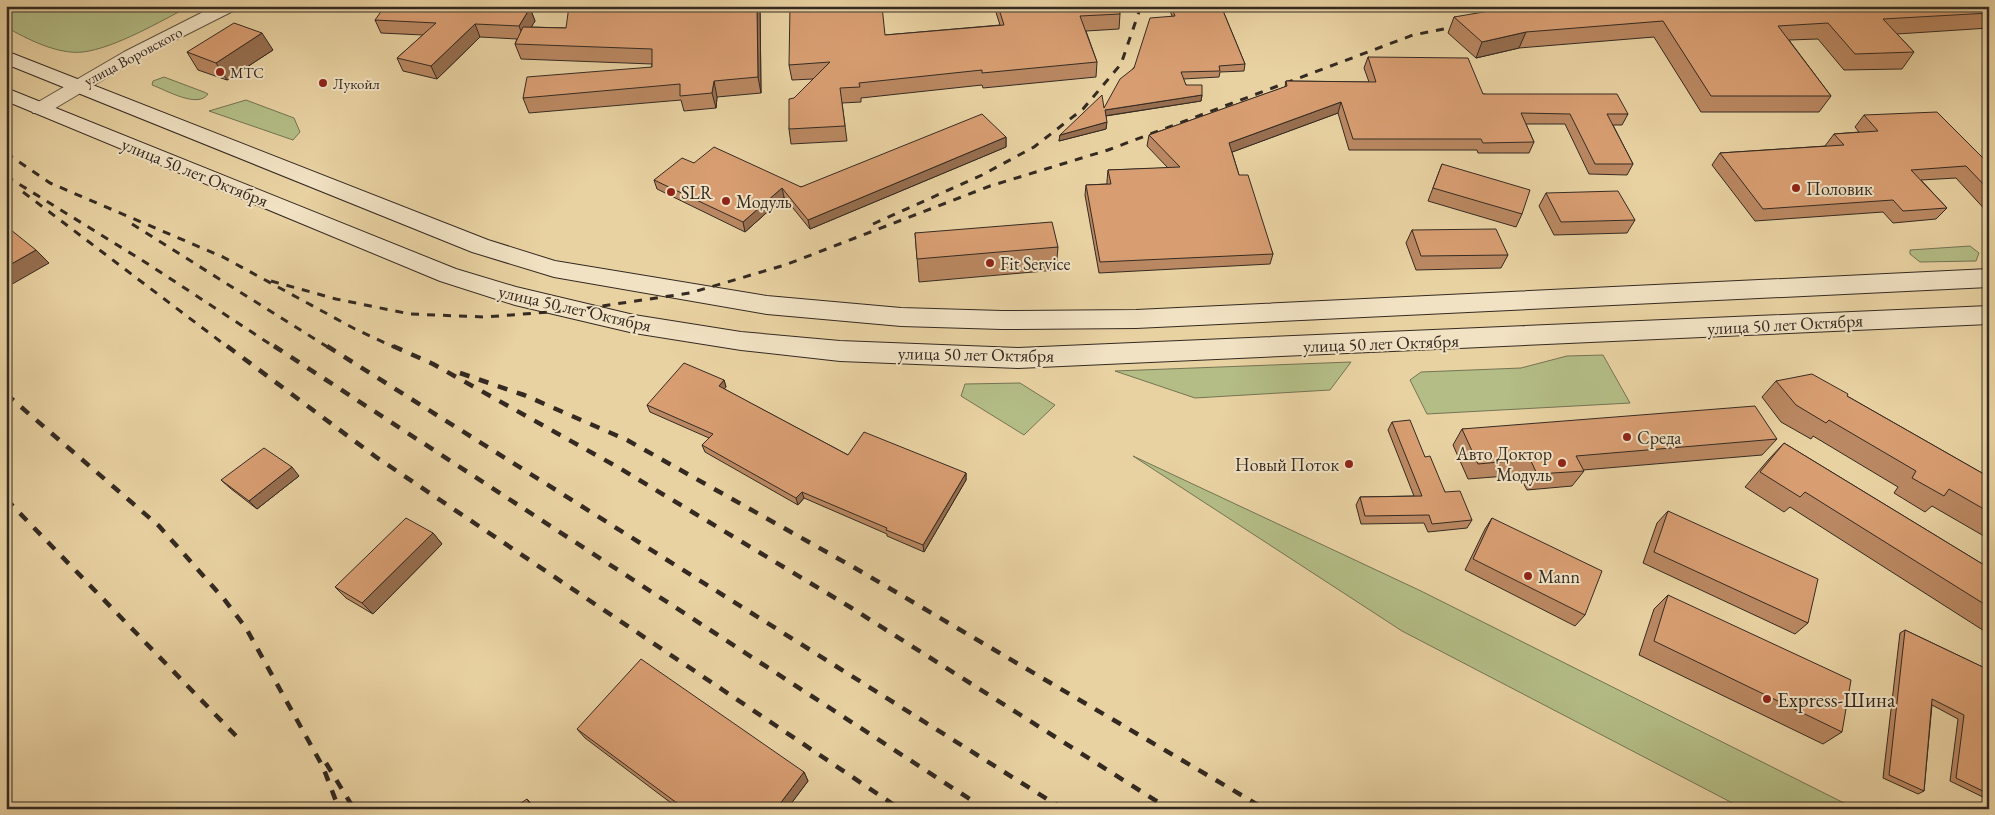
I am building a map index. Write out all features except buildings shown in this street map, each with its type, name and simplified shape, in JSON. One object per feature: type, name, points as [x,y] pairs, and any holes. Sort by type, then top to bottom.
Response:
[{"type":"main road","name":"улица 50 лет Октября","points":[[6,57],[480,246],[554,269],[767,305],[902,317],[1002,320],[1136,319],[1989,278]]},
{"type":"main road","name":"улица 50 лет Октября","points":[[6,94],[448,275],[515,296],[634,324],[741,341],[840,351],[1018,358],[1380,344],[1989,315]]},
{"type":"main road","points":[[1934,281],[1953,294],[1957,307],[1944,317]]},
{"type":"main road","points":[[1128,353],[1118,344],[1115,335],[1118,328],[1136,319]]},
{"type":"street","name":"улица Воровского","points":[[40,109],[76,86],[130,56],[229,6]]},
{"type":"green space","points":[[6,6],[190,6],[123,40],[96,49],[73,52],[53,49],[6,27]]},
{"type":"green space","points":[[164,77],[208,94],[197,100],[190,99],[152,85],[153,81]]},
{"type":"green space","points":[[246,100],[294,118],[300,132],[293,140],[209,111]]},
{"type":"green space","points":[[1970,246],[1979,253],[1976,261],[1920,262],[1910,254],[1910,250]]},
{"type":"green space","points":[[1603,355],[1630,403],[1427,414],[1410,380],[1421,372],[1521,368],[1567,356]]},
{"type":"green space","points":[[1351,362],[1330,390],[1195,398],[1115,371]]},
{"type":"green space","points":[[1020,383],[1055,405],[1024,435],[961,396],[965,384]]},
{"type":"green space","points":[[1133,456],[1421,591],[1856,809],[1744,809],[1402,631]]},
{"type":"railway","points":[[873,224],[982,175],[1034,147],[1083,109],[1121,64],[1141,6]]},
{"type":"railway","points":[[271,281],[336,299],[410,314],[485,317],[575,310],[690,293],[785,265],[990,186],[1108,150],[1413,35],[1465,25]]},
{"type":"railway","points":[[6,153],[50,183],[223,257],[355,329],[396,348]]},
{"type":"railway","points":[[6,176],[148,264],[276,348]]},
{"type":"railway","points":[[23,192],[229,348]]},
{"type":"railway","points":[[132,224],[329,348]]},
{"type":"railway","points":[[227,346],[376,457],[900,809]]},
{"type":"railway","points":[[274,346],[985,809]]},
{"type":"railway","points":[[327,346],[1063,809]]},
{"type":"railway","points":[[393,346],[433,364],[621,469],[850,607],[1169,809]]},
{"type":"railway","points":[[460,373],[524,395],[627,440],[855,568],[1265,809]]},
{"type":"railway","points":[[6,394],[159,526],[224,599],[246,628],[323,767],[339,809]]},
{"type":"railway","points":[[6,499],[241,741]]},
{"type":"railway","points":[[326,763],[354,809]]},
{"type":"place","name":"МТС","points":[[220,72]]},
{"type":"place","name":"Лукойл","points":[[323,83]]},
{"type":"place","name":"Половик","points":[[1796,188]]},
{"type":"place","name":"SLR","points":[[671,192]]},
{"type":"place","name":"Модуль","points":[[726,201]]},
{"type":"place","name":"Fit Service","points":[[990,263]]},
{"type":"place","name":"Среда","points":[[1627,437]]},
{"type":"place","name":"Авто Доктор Модуль","points":[[1562,463]]},
{"type":"place","name":"Новый Поток","points":[[1349,464]]},
{"type":"place","name":"Mann","points":[[1528,576]]},
{"type":"place","name":"Express-Шина","points":[[1767,699]]}]
